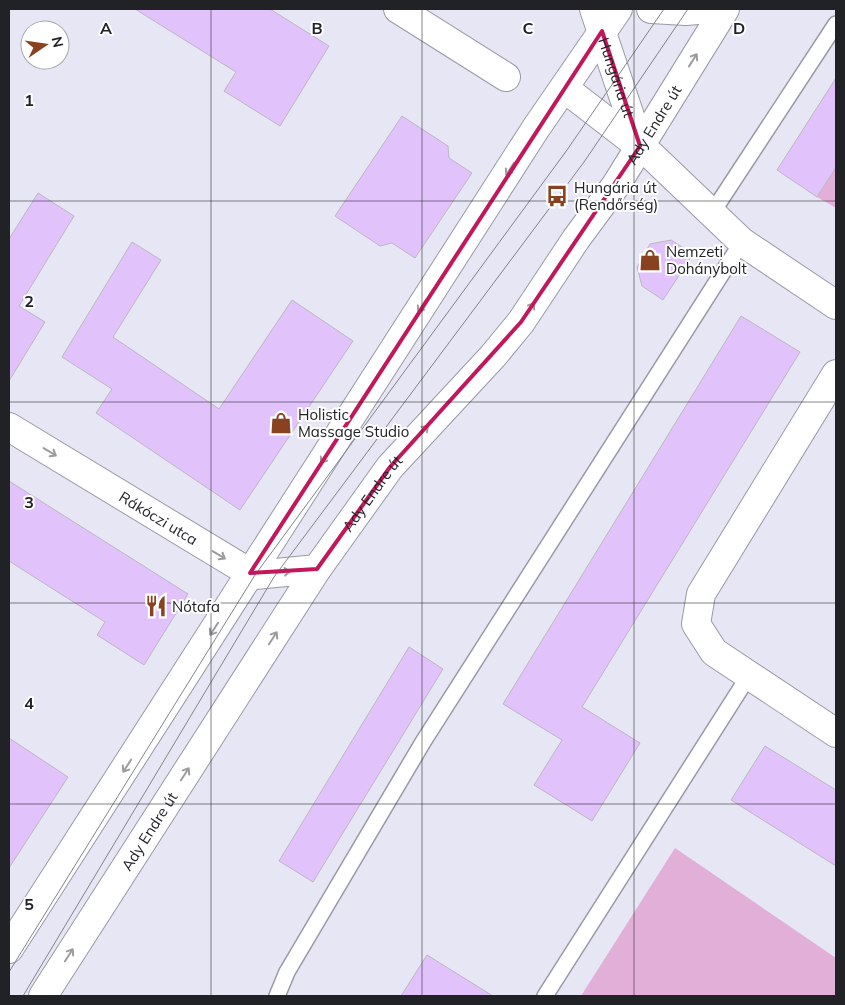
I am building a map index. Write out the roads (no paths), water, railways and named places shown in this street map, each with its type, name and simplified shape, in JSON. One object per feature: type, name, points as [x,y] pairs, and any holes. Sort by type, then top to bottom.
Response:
[{"type":"street","points":[[398,9],[506,77]]},
{"type":"street","points":[[9,949],[564,88],[598,20],[618,9]]},
{"type":"street","points":[[651,9],[678,11],[709,9]]},
{"type":"street","name":"Ady Endre út","points":[[43,996],[317,569],[390,466],[493,356],[521,322],[640,146],[725,9]]},
{"type":"street","name":"Hungária út","points":[[598,20],[640,146]]},
{"type":"street","points":[[564,88],[640,146],[742,242],[836,305]]},
{"type":"street","points":[[836,374],[700,594],[696,624],[714,652],[748,677],[836,733]]},
{"type":"street","name":"Rákóczi utca","points":[[9,427],[250,573]]},
{"type":"street","points":[[250,573],[255,575],[317,569]]},
{"type":"lane","points":[[712,213],[836,24]]},
{"type":"lane","points":[[277,996],[287,972],[423,742],[742,242]]},
{"type":"lane","points":[[546,996],[748,677]]},
{"type":"tram line","points":[[9,972],[255,575],[567,150],[664,9]]},
{"type":"tram line","points":[[23,996],[274,577],[584,162],[688,9]]},
{"type":"place","name":"Hungária út (Rendőrség)","points":[[557,196]]},
{"type":"place","name":"Nemzeti Dohánybolt","points":[[650,260]]},
{"type":"place","name":"Holistic Massage Studio","points":[[281,423]]},
{"type":"place","name":"Nótafa","points":[[156,606]]}]
